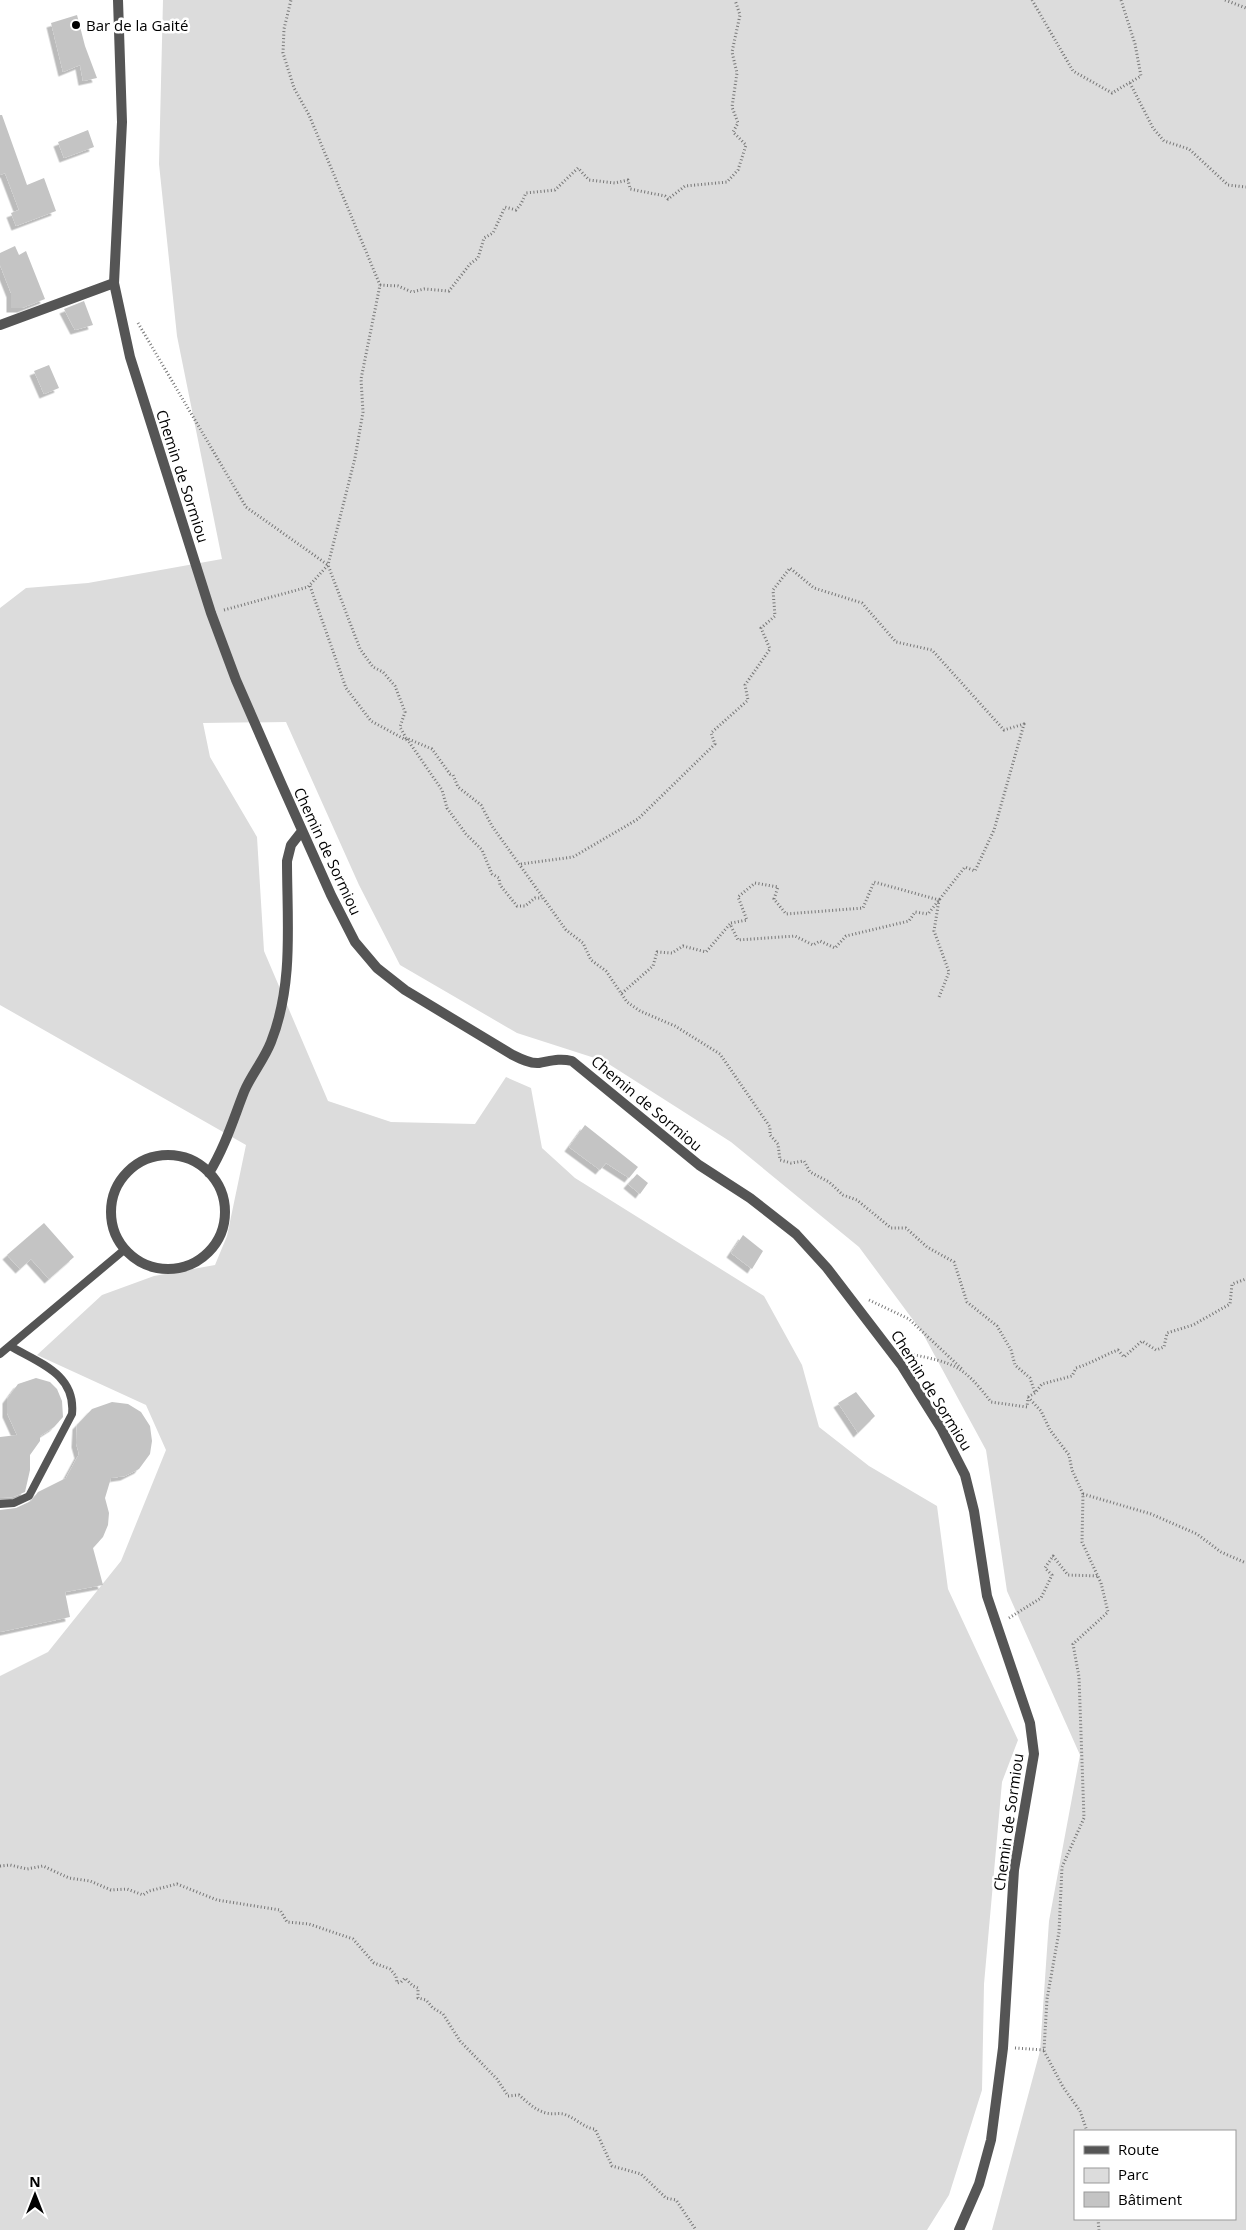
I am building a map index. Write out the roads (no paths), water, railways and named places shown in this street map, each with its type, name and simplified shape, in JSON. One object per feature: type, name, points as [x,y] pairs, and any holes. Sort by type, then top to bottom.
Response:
[{"type":"street","name":"Chemin de Sormiou","points":[[118,0],[122,122],[114,283],[130,358],[211,614],[236,680],[345,925],[355,942],[382,972],[423,1002],[526,1061],[538,1063],[559,1059],[572,1061],[699,1166],[750,1198],[796,1234],[827,1268],[891,1351],[941,1428],[965,1475],[974,1511],[987,1596],[1033,1735],[1033,1766],[1014,1870],[1003,2048],[989,2152],[959,2230]]},
{"type":"street","points":[[0,325],[114,283]]},
{"type":"street","points":[[210,1173],[225,1145],[244,1092],[271,1042],[279,1019],[287,968],[287,860],[291,845],[302,831]]},
{"type":"street","points":[[170,1155],[184,1157],[198,1163],[210,1173],[219,1186],[224,1202],[225,1218],[221,1234],[212,1248],[200,1260],[185,1267],[169,1270],[145,1264],[124,1250],[114,1231],[110,1210],[113,1195],[119,1181],[129,1170],[141,1161],[155,1156],[170,1155]]},
{"type":"lane","points":[[0,1354],[124,1250]]},
{"type":"lane","points":[[0,1504],[14,1503],[29,1496],[72,1414],[73,1402],[70,1390],[59,1375],[10,1346]]},
{"type":"place","name":"Bar de la Gaité","points":[[76,25]]}]
